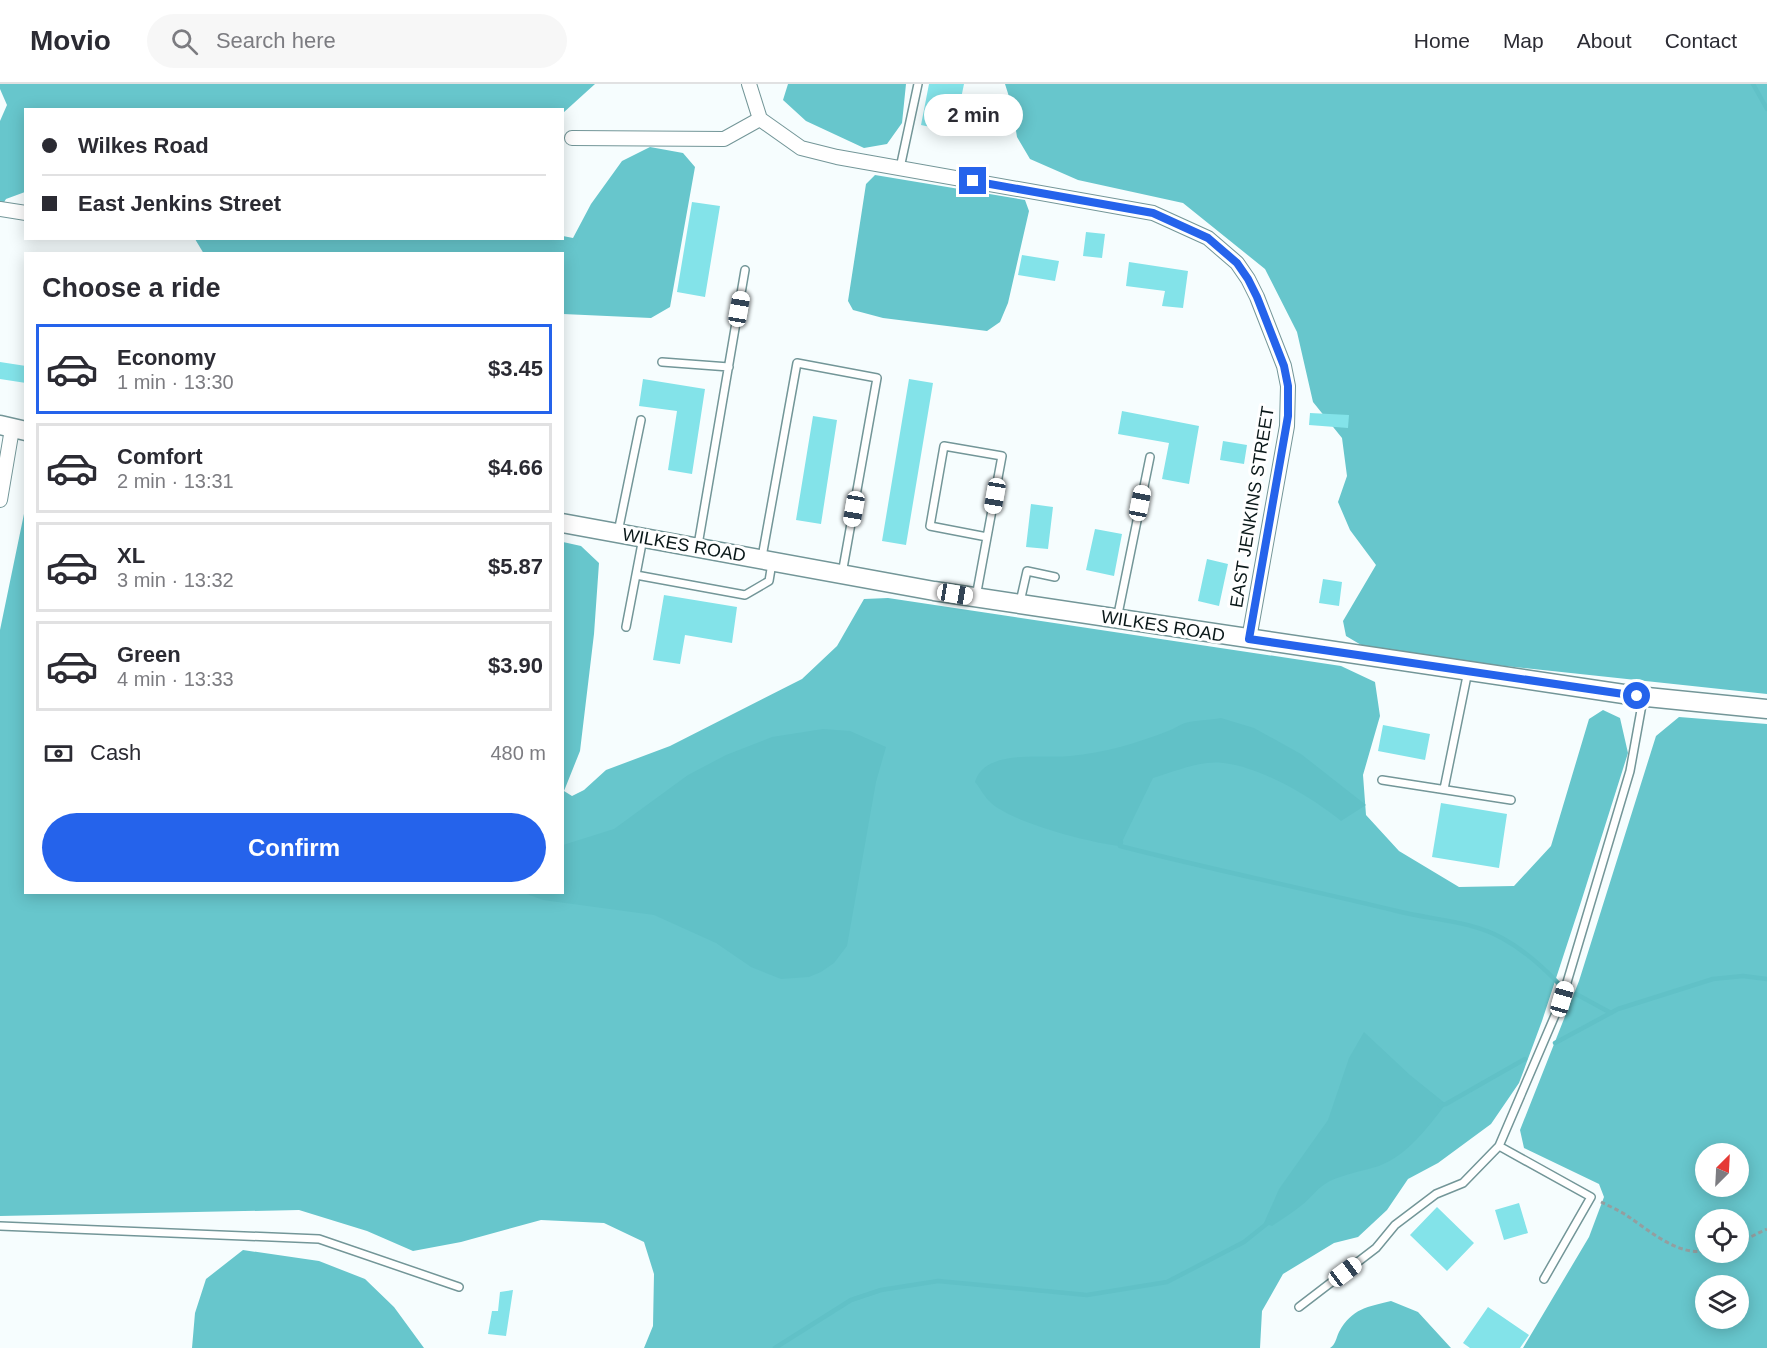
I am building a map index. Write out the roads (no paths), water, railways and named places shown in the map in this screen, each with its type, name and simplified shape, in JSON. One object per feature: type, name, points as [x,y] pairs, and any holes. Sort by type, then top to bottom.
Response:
[{"type":"street","points":[[572,138],[724,139],[760,119],[749,84]]},
{"type":"street","name":"EAST JENKINS STREET","points":[[760,119],[801,148],[837,157],[1153,213],[1208,238],[1237,263],[1257,297],[1284,366],[1288,386],[1287,426],[1249,639]]},
{"type":"street","points":[[0,208],[24,213]]},
{"type":"street","points":[[0,500],[12,428]]},
{"type":"street","name":"WILKES ROAD","points":[[564,524],[976,597],[1117,619],[1643,696],[1767,709]]},
{"type":"lane","points":[[900,168],[918,84]]},
{"type":"lane","points":[[697,548],[745,270]]},
{"type":"lane","points":[[662,362],[729,367]]},
{"type":"lane","points":[[636,576],[745,595],[769,581],[767,561],[797,363],[877,378],[842,574]]},
{"type":"lane","points":[[618,533],[641,420]]},
{"type":"lane","points":[[976,597],[1002,456],[944,446],[930,526],[987,537]]},
{"type":"lane","points":[[1117,619],[1150,456]]},
{"type":"lane","points":[[626,627],[643,538]]},
{"type":"lane","points":[[1020,604],[1027,571],[1055,577]]},
{"type":"lane","points":[[1444,789],[1467,671]]},
{"type":"lane","points":[[1299,1307],[1376,1248],[1395,1225],[1436,1194],[1463,1183],[1498,1146],[1562,999],[1630,771],[1643,696]]},
{"type":"lane","points":[[1382,780],[1511,800]]},
{"type":"lane","points":[[1498,1146],[1591,1197],[1544,1280]]},
{"type":"lane","points":[[0,1226],[319,1239],[459,1287]]},
{"type":"waterway","points":[[1753,84],[1767,109]]},
{"type":"waterway","points":[[1121,842],[1120,846],[1155,855],[1478,928],[1518,948],[1559,984]]},
{"type":"waterway","points":[[1555,1043],[1618,1009],[1713,979],[1743,976],[1767,979]]},
{"type":"waterway","points":[[1576,994],[1611,1013]]},
{"type":"waterway","points":[[1440,1105],[1446,1104],[1525,1059]]},
{"type":"waterway","points":[[775,1348],[851,1300],[881,1290],[938,1281],[1087,1295],[1167,1282],[1244,1242],[1269,1222]]}]
